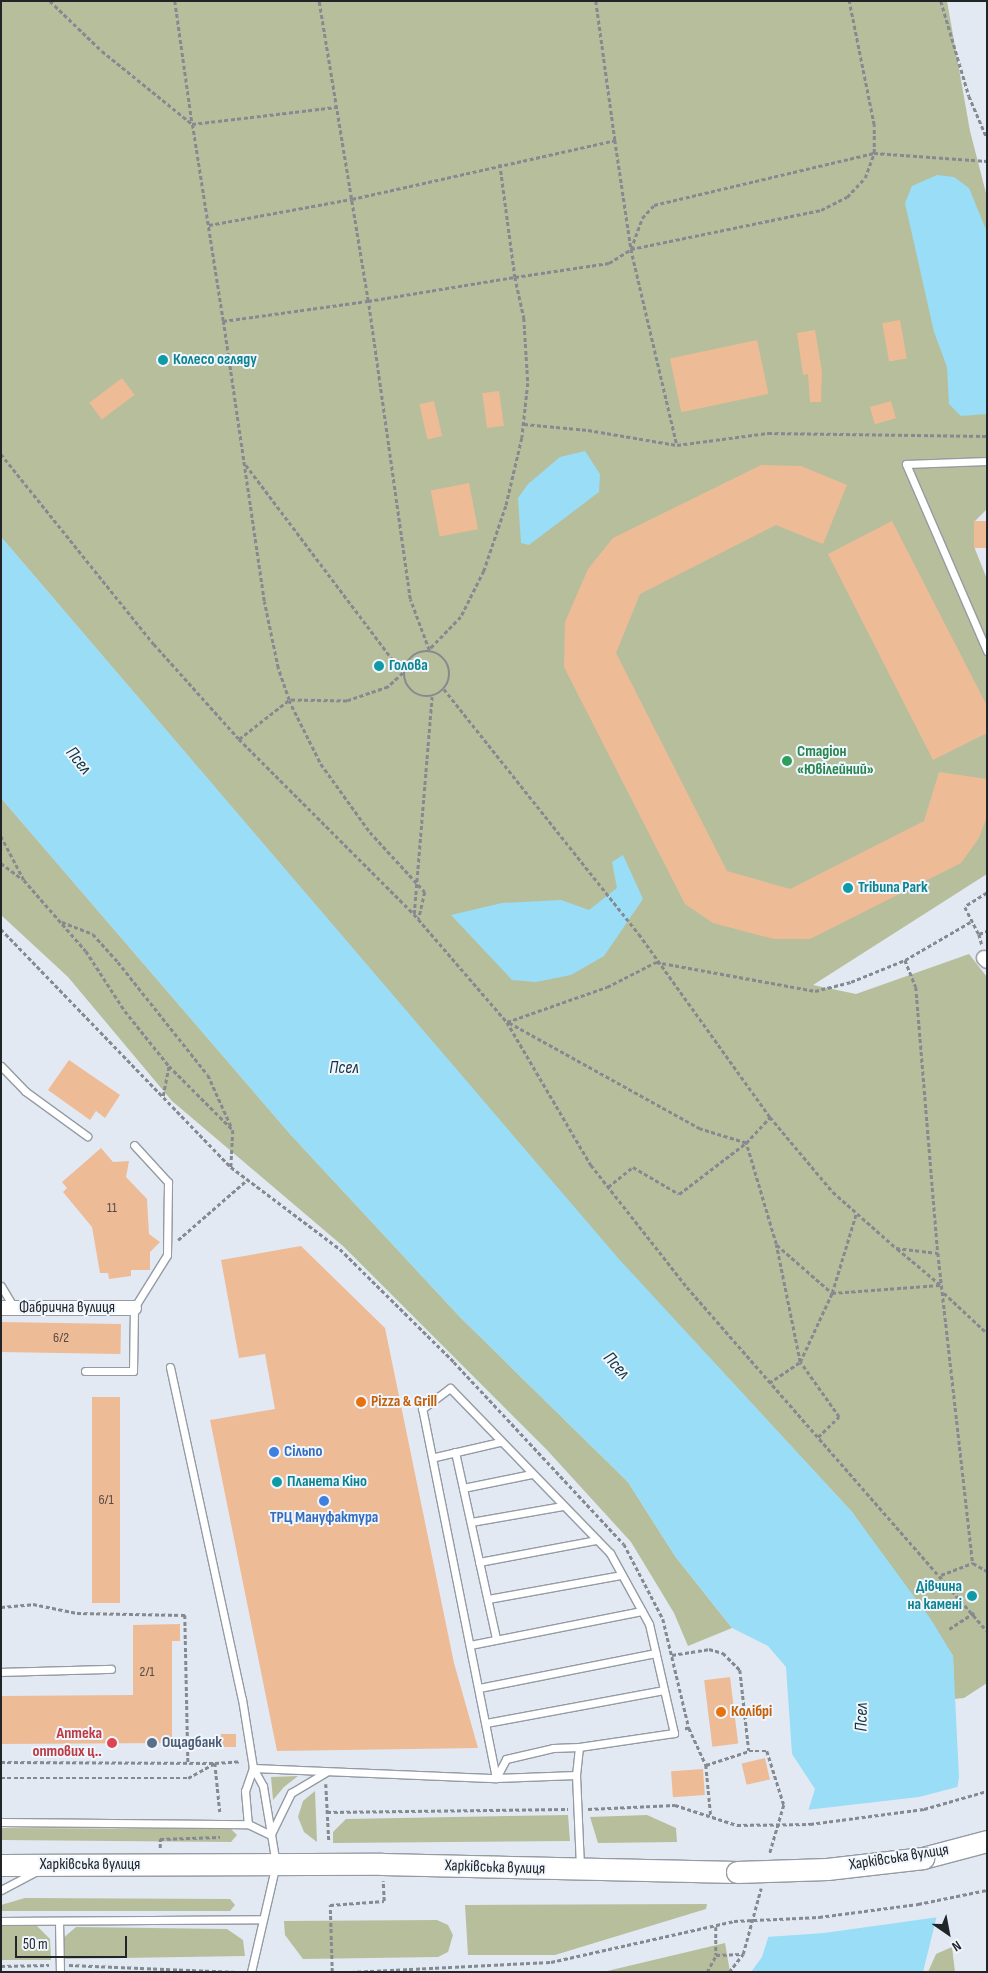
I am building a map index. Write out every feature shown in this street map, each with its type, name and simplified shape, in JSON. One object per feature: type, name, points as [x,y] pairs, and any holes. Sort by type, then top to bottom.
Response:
[{"type":"main road","name":"Харківська вулиця","points":[[1,1865],[382,1864],[581,1871],[737,1872],[827,1869],[923,1858],[987,1841]]},
{"type":"main road","points":[[923,1858],[987,1857]]},
{"type":"street","name":"Фабрична вулиця","points":[[8,1308],[134,1308]]},
{"type":"lane","points":[[987,461],[906,464],[987,651]]},
{"type":"lane","points":[[1,1066],[25,1091],[87,1136]]},
{"type":"lane","points":[[85,1371],[133,1371],[134,1308],[168,1255],[168,1182],[134,1145]]},
{"type":"lane","points":[[1,1286],[8,1308]]},
{"type":"lane","points":[[170,1367],[242,1699],[253,1768],[263,1786],[276,1864],[251,1972]]},
{"type":"lane","points":[[450,1388],[500,1442],[597,1540],[622,1576],[642,1611],[656,1653],[674,1733],[579,1747],[553,1748],[506,1759],[496,1778],[435,1457],[422,1409],[450,1388]]},
{"type":"lane","points":[[435,1457],[500,1442]]},
{"type":"lane","points":[[455,1452],[496,1639]]},
{"type":"lane","points":[[463,1488],[532,1474]]},
{"type":"lane","points":[[471,1522],[563,1506]]},
{"type":"lane","points":[[479,1562],[597,1540]]},
{"type":"lane","points":[[488,1599],[622,1576]]},
{"type":"lane","points":[[470,1645],[642,1611]]},
{"type":"lane","points":[[479,1688],[656,1653]]},
{"type":"lane","points":[[1,1672],[111,1669]]},
{"type":"lane","points":[[486,1722],[664,1690]]},
{"type":"lane","points":[[579,1747],[576,1775],[581,1871]]},
{"type":"lane","points":[[253,1768],[496,1778],[576,1775]]},
{"type":"lane","points":[[248,1824],[245,1791],[253,1768]]},
{"type":"lane","points":[[271,1835],[291,1793],[326,1772]]},
{"type":"lane","points":[[1,1822],[248,1824],[271,1835]]},
{"type":"lane","points":[[1,1890],[49,1865]]},
{"type":"lane","points":[[1,1921],[262,1919]]},
{"type":"lane","points":[[59,1920],[60,1968]]},
{"type":"path","points":[[50,1],[102,51],[192,124],[336,107]]},
{"type":"path","points":[[175,1],[192,124],[246,465],[264,600],[289,700],[321,764],[370,832],[420,884],[424,892],[419,919]]},
{"type":"path","points":[[246,465],[403,673],[412,692],[432,697],[444,689],[450,669],[443,656],[429,650],[410,599],[368,301],[319,1]]},
{"type":"path","points":[[596,1],[631,249],[677,445]]},
{"type":"path","points":[[223,321],[368,301],[609,263],[631,249],[821,210],[847,197],[865,178],[874,153],[870,92],[849,1]]},
{"type":"path","points":[[941,1],[969,96],[987,138]]},
{"type":"path","points":[[209,225],[352,199],[500,164],[615,140]]},
{"type":"path","points":[[631,249],[642,218],[654,205],[874,153],[987,161]]},
{"type":"path","points":[[239,739],[289,700],[347,701],[388,687],[403,673],[414,654],[429,650],[461,617],[484,571],[506,506],[524,424],[528,383],[524,318],[515,277],[500,164]]},
{"type":"path","points":[[524,424],[588,430],[677,445],[768,433],[987,436]]},
{"type":"path","points":[[1,454],[154,644],[239,739],[419,919],[507,1022],[591,1165],[608,1187],[769,1383],[941,1575],[987,1631]]},
{"type":"path","points":[[444,689],[602,890],[639,934],[656,962],[770,1117],[833,1192],[940,1285]]},
{"type":"path","points":[[414,914],[420,884],[432,697]]},
{"type":"path","points":[[1,836],[24,880]]},
{"type":"path","points":[[1,863],[24,880],[61,922],[86,951],[125,1012],[169,1066],[233,1130]]},
{"type":"path","points":[[987,893],[965,907],[980,934],[987,931]]},
{"type":"path","points":[[507,1022],[607,987],[656,962],[815,991],[851,982],[905,960],[972,921]]},
{"type":"path","points":[[61,922],[94,934],[208,1075],[233,1130],[231,1167]]},
{"type":"path","points":[[1,929],[231,1167],[340,1249],[454,1362],[624,1544],[663,1619],[689,1728],[706,1765],[711,1817]]},
{"type":"path","points":[[905,960],[916,987],[940,1285],[944,1293],[973,1564]]},
{"type":"path","points":[[507,1022],[700,1129],[746,1143]]},
{"type":"path","points":[[163,1097],[169,1066]]},
{"type":"path","points":[[608,1187],[633,1167],[679,1194],[746,1143],[770,1117]]},
{"type":"path","points":[[746,1143],[776,1244],[800,1362],[839,1418],[818,1437]]},
{"type":"path","points":[[168,1255],[179,1239],[248,1179]]},
{"type":"path","points":[[769,1383],[800,1362],[832,1293],[856,1213]]},
{"type":"path","points":[[776,1244],[832,1293],[940,1285]]},
{"type":"path","points":[[896,1248],[938,1253]]},
{"type":"path","points":[[944,1293],[987,1333]]},
{"type":"path","points":[[941,1575],[973,1564],[987,1571]]},
{"type":"path","points":[[1,1607],[33,1604],[77,1613],[186,1615],[188,1762]]},
{"type":"path","points":[[949,1629],[974,1613]]},
{"type":"path","points":[[672,1655],[709,1649],[723,1653],[740,1670],[749,1751]]},
{"type":"path","points":[[674,1733],[689,1728]]},
{"type":"path","points":[[706,1765],[749,1751],[767,1751],[784,1805],[768,1860]]},
{"type":"path","points":[[1,1762],[215,1762]]},
{"type":"path","points":[[1,1778],[188,1778],[215,1762]]},
{"type":"path","points":[[215,1762],[220,1812]]},
{"type":"path","points":[[329,1842],[327,1812],[579,1809],[675,1805],[738,1824],[810,1824],[924,1809],[987,1791]]},
{"type":"path","points":[[159,1865],[160,1839],[220,1837]]},
{"type":"path","points":[[332,1972],[330,1905],[384,1901],[382,1864]]},
{"type":"path","points":[[729,1972],[743,1954],[763,1879]]},
{"type":"path","points":[[351,1972],[551,1962],[716,1927],[734,1921],[819,1917],[918,1904],[987,1890]]},
{"type":"path","points":[[707,1972],[716,1955],[716,1927]]},
{"type":"path","points":[[716,1955],[743,1954]]},
{"type":"path","points":[[1,1966],[238,1972]]},
{"type":"green space","points":[[1,1],[947,1],[970,131],[987,197],[987,509],[974,522],[975,549],[987,579],[987,874],[813,985],[856,994],[969,954],[987,977],[987,1683],[964,1698],[954,1699],[953,1656],[852,1512],[618,1259],[1,537]]},
{"type":"green space","points":[[1,798],[291,1135],[460,1317],[628,1482],[675,1556],[732,1628],[688,1646],[674,1613],[631,1542],[547,1450],[344,1247],[172,1101],[68,977],[1,915]]},
{"type":"green space","points":[[298,1776],[284,1787],[273,1800],[271,1777]]},
{"type":"green space","points":[[315,1791],[317,1842],[304,1832],[298,1817],[303,1801]]},
{"type":"green space","points":[[568,1815],[570,1841],[333,1843],[333,1832],[346,1819]]},
{"type":"green space","points":[[647,1815],[676,1828],[677,1842],[598,1843],[590,1817]]},
{"type":"green space","points":[[1,1828],[231,1829],[237,1835],[231,1842],[1,1840]]},
{"type":"green space","points":[[25,1898],[230,1899],[235,1905],[230,1911],[1,1911],[1,1905]]},
{"type":"green space","points":[[707,1904],[706,1909],[555,1955],[468,1955],[465,1905]]},
{"type":"green space","points":[[437,1920],[448,1925],[453,1935],[448,1952],[438,1957],[303,1959],[285,1935],[284,1921]]},
{"type":"green space","points":[[2,1925],[37,1926],[50,1939],[51,1960],[1,1960]]},
{"type":"green space","points":[[76,1927],[227,1929],[243,1940],[245,1956],[60,1959],[62,1939]]},
{"type":"green space","points":[[725,1943],[730,1972],[603,1972]]},
{"type":"green space","points":[[952,1947],[955,1972],[928,1972],[936,1954]]},
{"type":"water","points":[[937,175],[954,177],[969,188],[987,232],[987,414],[961,416],[949,404],[947,367],[934,332],[905,203],[912,186]]},
{"type":"water","points":[[585,451],[600,474],[599,492],[529,545],[521,543],[518,498],[528,484],[560,457]]},
{"type":"water","name":"Псел","points":[[1,537],[618,1258],[852,1512],[932,1621],[953,1656],[959,1777],[938,1911],[923,1972],[751,1972],[762,1957],[815,1789],[792,1754],[786,1667],[768,1646],[732,1628],[675,1556],[628,1482],[460,1317],[291,1135],[1,798]]},
{"type":"water","points":[[623,855],[643,899],[604,956],[571,975],[536,982],[512,980],[451,915],[502,903],[561,900],[589,910],[617,888],[612,862]]},
{"type":"pier","points":[[961,1786],[939,1917],[824,1933],[766,1937],[806,1810],[919,1797]]},
{"type":"building","points":[[900,320],[907,358],[889,362],[882,323]]},
{"type":"building","points":[[815,330],[822,372],[821,402],[810,402],[808,374],[803,375],[797,333]]},
{"type":"building","points":[[757,340],[768,394],[681,412],[670,359]]},
{"type":"building","points":[[122,378],[135,395],[102,419],[89,403]]},
{"type":"building","points":[[499,391],[504,426],[487,428],[482,393]]},
{"type":"building","points":[[434,401],[442,436],[427,439],[419,404]]},
{"type":"building","points":[[891,401],[896,418],[875,424],[870,407]]},
{"type":"building","points":[[761,465],[801,466],[847,485],[823,544],[776,525],[640,594],[616,653],[727,871],[790,889],[924,821],[939,772],[987,779],[987,816],[979,838],[961,863],[810,939],[774,939],[713,923],[685,904],[564,667],[565,622],[588,569],[613,538]]},
{"type":"building","points":[[469,483],[478,529],[440,537],[431,490]]},
{"type":"building","points":[[892,521],[987,706],[987,733],[933,760],[828,554]]},
{"type":"building","points":[[974,521],[987,521],[987,548],[974,548]]},
{"type":"building","points":[[69,1060],[120,1095],[105,1118],[96,1111],[90,1120],[48,1090]]},
{"type":"building","points":[[101,1148],[113,1162],[129,1161],[126,1177],[147,1199],[149,1234],[160,1242],[150,1252],[150,1270],[131,1270],[131,1276],[109,1279],[108,1273],[100,1273],[92,1227],[63,1192],[67,1188],[62,1182]]},
{"type":"building","name":"ТРЦ Мануфактура","points":[[301,1246],[385,1328],[454,1663],[478,1748],[277,1751],[210,1420],[275,1409],[265,1354],[239,1358],[221,1260]]},
{"type":"building","points":[[1,1322],[121,1324],[120,1354],[1,1352]]},
{"type":"building","points":[[92,1397],[120,1397],[120,1603],[92,1603]]},
{"type":"building","points":[[180,1624],[180,1641],[172,1641],[172,1743],[1,1744],[1,1696],[133,1695],[133,1625]]},
{"type":"building","name":"Колібрі","points":[[730,1677],[738,1744],[712,1747],[704,1680]]},
{"type":"building","points":[[221,1734],[236,1734],[236,1747],[221,1747]]},
{"type":"building","points":[[765,1758],[770,1779],[747,1785],[742,1763]]},
{"type":"building","points":[[703,1769],[705,1795],[673,1797],[671,1771]]},
{"type":"place","name":"Колесо огляду","points":[[163,360]]},
{"type":"place","name":"Голова","points":[[379,666]]},
{"type":"place","name":"Стадіон «Ювілейний»","points":[[787,761]]},
{"type":"place","name":"Tribuna Park","points":[[848,888]]},
{"type":"place","name":"Pizza & Grill","points":[[361,1402]]},
{"type":"place","name":"Сільпо","points":[[274,1452]]},
{"type":"place","name":"Планета Кіно","points":[[277,1482]]},
{"type":"place","name":"ТРЦ Мануфактура","points":[[324,1501]]},
{"type":"place","name":"Дівчина на камені","points":[[972,1596]]},
{"type":"place","name":"Колібрі","points":[[721,1712]]},
{"type":"place","name":"Аптека оптових ц..","points":[[112,1743]]},
{"type":"place","name":"Ощадбанк","points":[[152,1743]]}]
